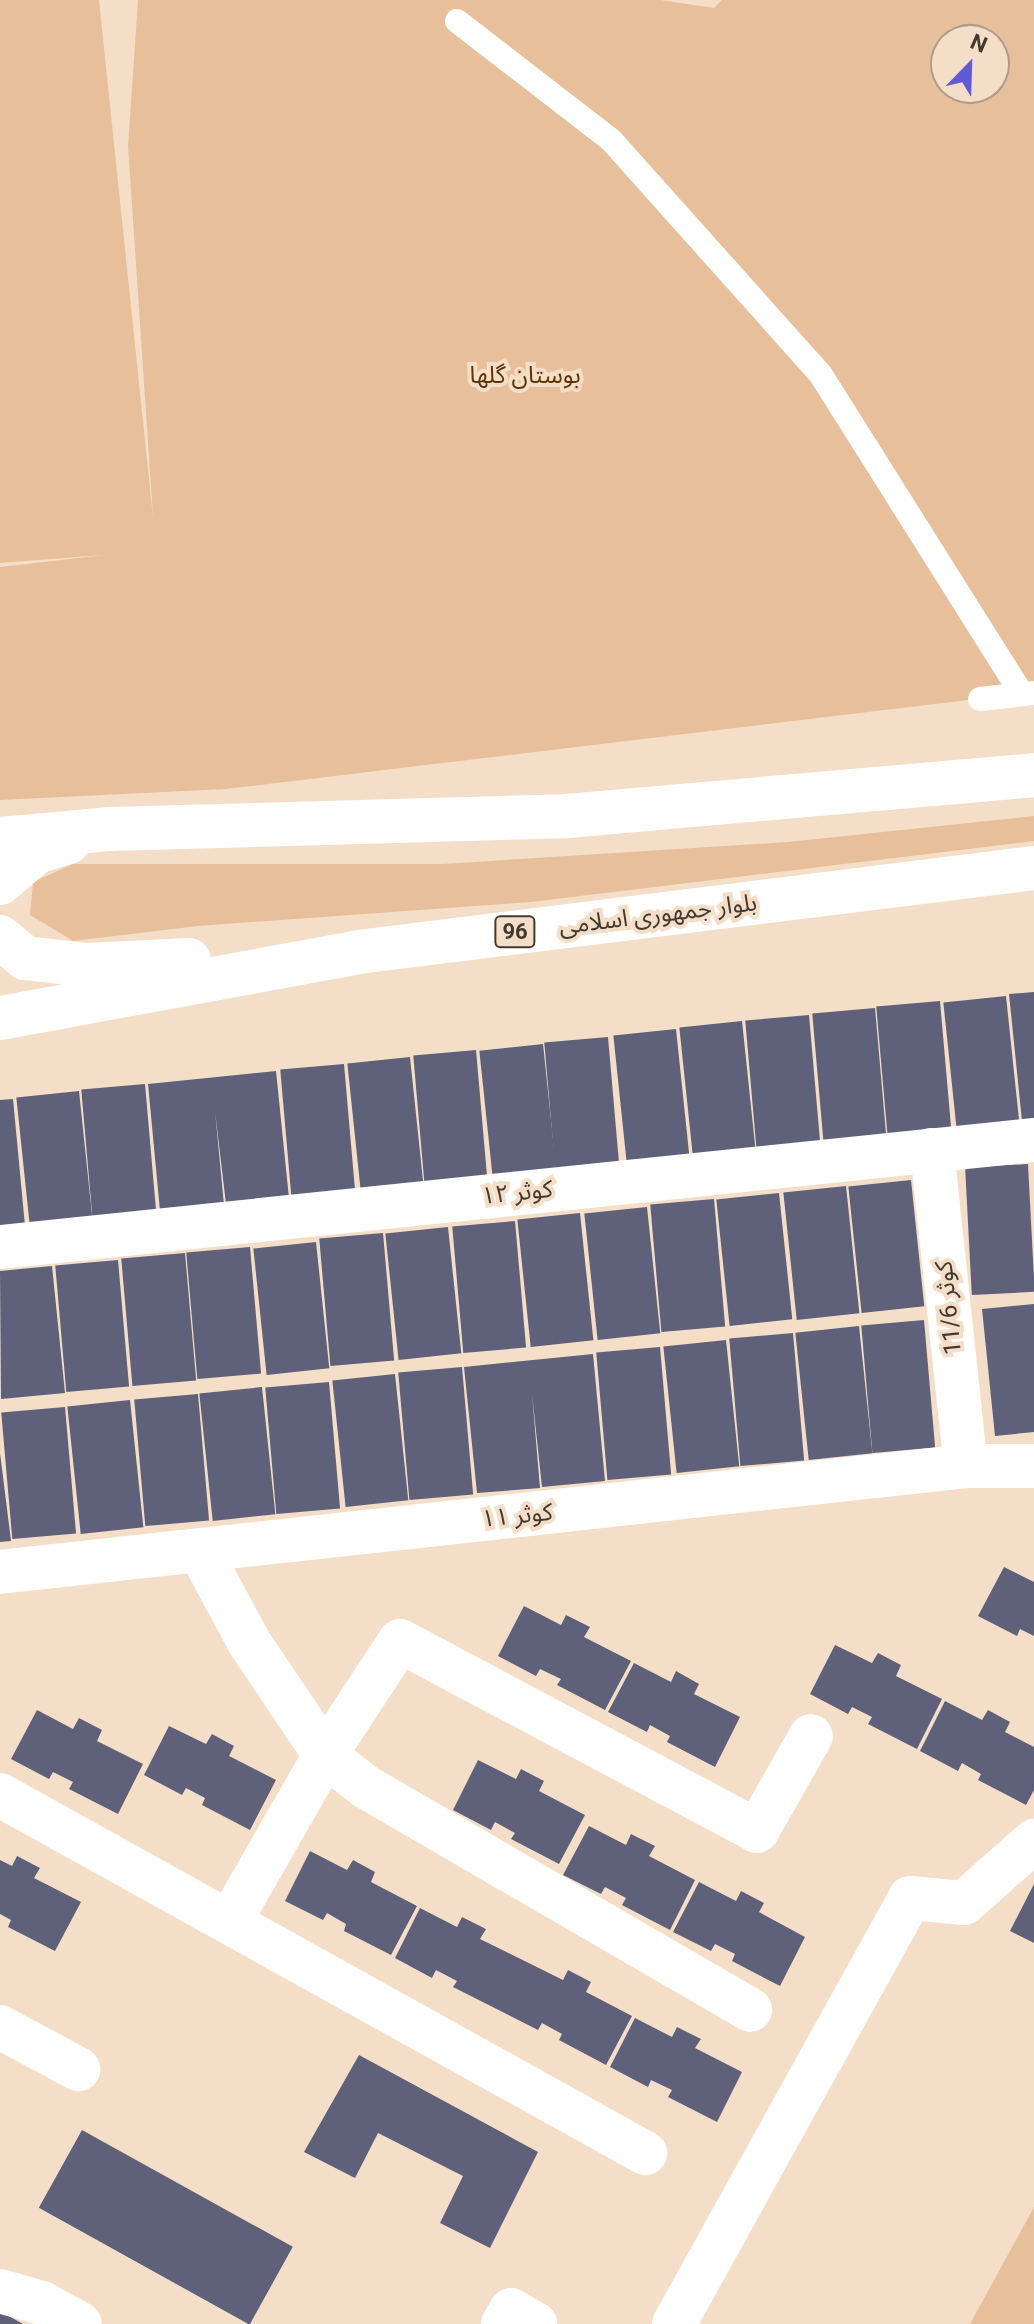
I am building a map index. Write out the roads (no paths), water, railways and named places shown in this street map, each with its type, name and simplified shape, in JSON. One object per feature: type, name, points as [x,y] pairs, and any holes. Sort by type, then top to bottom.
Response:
[{"type":"street","points":[[0,839],[109,829],[567,816],[1034,775]]},
{"type":"street","points":[[0,883],[36,852],[109,829]]},
{"type":"street","name":"بلوار جمهوری اسلامی","points":[[0,1018],[358,952],[1034,868]]},
{"type":"street","points":[[0,937],[25,958],[86,965],[358,952]]},
{"type":"street","name":"کوثر ۱۲","points":[[0,1247],[1034,1140]]},
{"type":"street","name":"کوثر 11/6","points":[[932,1150],[966,1466]]},
{"type":"street","name":"کوثر ۱۱","points":[[0,1572],[966,1466],[1034,1466]]},
{"type":"street","points":[[200,1551],[249,1642],[325,1755],[366,1787],[750,2010]]},
{"type":"street","points":[[230,1921],[325,1755],[400,1641],[757,1831],[811,1736]]},
{"type":"street","points":[[0,1795],[645,2153]]},
{"type":"street","points":[[674,2324],[910,1898],[964,1903],[1034,1841]]},
{"type":"street","points":[[0,2027],[78,2069]]},
{"type":"street","points":[[0,2291],[42,2303],[80,2324]]},
{"type":"lane","points":[[457,21],[611,140],[821,375],[1028,693],[980,699]]},
{"type":"park label","name":"بوستان گلها","points":[[525,376]]}]
